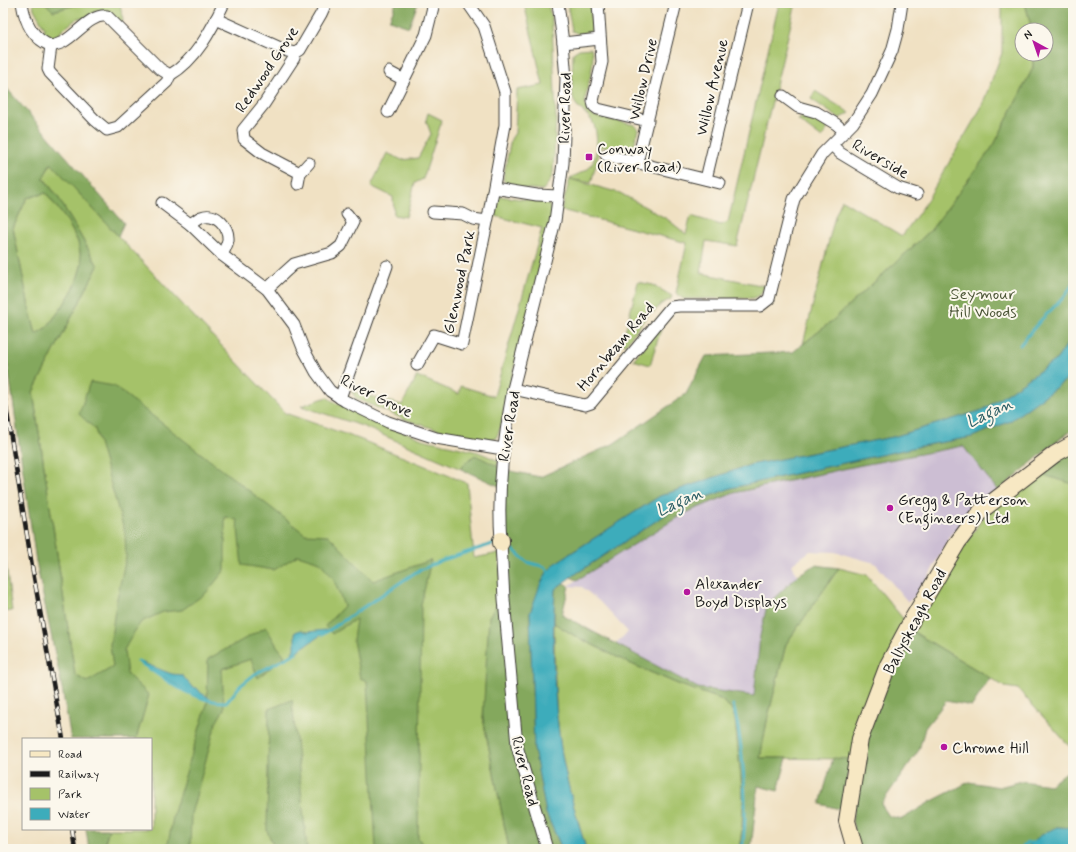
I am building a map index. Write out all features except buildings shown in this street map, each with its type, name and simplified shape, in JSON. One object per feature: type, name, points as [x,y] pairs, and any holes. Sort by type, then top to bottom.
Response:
[{"type":"main road","name":"Ballyskeagh Road","points":[[854,849],[847,821],[860,739],[888,665],[913,618],[958,542],[982,510],[1055,454],[1073,444]]},
{"type":"street","points":[[22,3],[24,18],[33,32],[44,43],[51,46],[63,42],[95,18],[107,16],[160,69],[170,75]]},
{"type":"street","points":[[51,46],[48,69],[50,73],[95,120],[107,130],[118,127],[167,82],[170,75],[180,70],[197,50],[224,3]]},
{"type":"street","name":"Redwood Grove","points":[[309,163],[299,178],[244,139],[243,130],[264,104],[294,58],[295,52],[300,50],[326,3]]},
{"type":"street","points":[[388,112],[426,35],[434,3]]},
{"type":"street","name":"Glenwood Park","points":[[418,365],[434,335],[462,344],[494,188],[505,125],[505,92],[484,26],[468,3]]},
{"type":"street","name":"River Road","points":[[547,849],[516,746],[504,599],[500,481],[503,450],[513,389],[548,250],[563,163],[566,104],[563,44],[558,3]]},
{"type":"street","points":[[598,3],[602,62],[593,101],[594,106],[598,109],[648,121]]},
{"type":"street","name":"Willow Drive","points":[[638,163],[676,3]]},
{"type":"street","name":"Willow Avenue","points":[[706,179],[748,3]]},
{"type":"street","name":"Hornbeam Road","points":[[513,389],[585,405],[591,403],[671,307],[760,306],[769,298],[794,199],[822,154],[854,123],[872,94],[892,51],[898,30],[902,3]]},
{"type":"street","points":[[216,19],[287,50],[295,52]]},
{"type":"street","points":[[563,44],[600,39]]},
{"type":"street","points":[[389,72],[404,80]]},
{"type":"street","points":[[783,96],[798,107],[816,112],[836,124],[845,132]]},
{"type":"street","name":"Riverside","points":[[832,145],[840,152],[898,188],[917,194]]},
{"type":"street","points":[[606,155],[720,183]]},
{"type":"street","points":[[494,188],[537,195],[558,196]]},
{"type":"street","name":"River Grove","points":[[162,203],[190,224],[222,255],[267,289],[294,326],[303,348],[316,372],[330,391],[340,398],[388,422],[436,438],[503,450]]},
{"type":"street","points":[[433,212],[463,214],[473,219],[487,221]]},
{"type":"street","points":[[267,289],[294,264],[332,253],[341,246],[353,222],[347,214]]},
{"type":"street","points":[[190,224],[202,216],[215,216],[220,220],[228,231],[228,242],[222,255]]},
{"type":"street","points":[[340,398],[387,266]]},
{"type":"shaded area","points":[[963,446],[998,491],[951,534],[921,591],[908,602],[875,563],[835,552],[810,551],[791,565],[798,575],[767,606],[760,636],[754,696],[698,688],[616,644],[628,632],[600,602],[582,587],[569,586],[683,514],[735,493],[857,466]]},
{"type":"green space","points":[[33,3],[45,3],[54,11],[82,3],[120,3],[123,21],[120,24],[106,13],[96,11],[85,19],[78,18],[61,31],[59,38],[53,41],[40,34],[45,29],[34,9]]},
{"type":"green space","points":[[45,3],[82,3],[53,11]]},
{"type":"green space","points":[[396,3],[418,3],[409,27],[389,20]]},
{"type":"green space","points":[[524,3],[548,3],[552,22],[556,119],[553,174],[543,190],[508,187],[503,179],[511,139],[515,133],[517,90],[543,85]]},
{"type":"green space","points":[[567,3],[590,3],[591,31],[579,34],[572,31]]},
{"type":"green space","points":[[779,3],[796,3],[737,246],[706,241],[701,273],[765,286],[760,295],[754,298],[683,299],[676,293],[687,243],[561,210],[570,179],[620,193],[667,219],[686,234],[691,216],[721,225],[728,222]]},
{"type":"green space","points":[[1002,3],[1025,3],[1030,22],[1014,22],[1014,62],[1033,62],[1033,68],[994,145],[968,180],[1073,181],[834,384],[936,223],[931,230],[832,321],[803,344],[835,216],[842,200],[902,236],[923,207],[981,108],[1002,53]]},
{"type":"green space","name":"Seymour Hill Woods","points":[[1025,3],[1073,3],[1073,335],[1057,359],[983,410],[893,437],[750,465],[660,496],[557,562],[547,572],[530,613],[534,749],[546,813],[562,849],[509,849],[483,718],[489,616],[502,598],[503,488],[461,469],[465,463],[475,455],[506,470],[540,477],[613,444],[686,394],[706,356],[793,352],[832,321],[931,230],[994,145],[1033,68],[1033,62],[1054,62],[1054,22],[1030,22]]},
{"type":"green space","points":[[591,48],[593,63],[585,101],[587,109],[594,116],[635,125],[638,129],[631,153],[601,146],[591,183],[570,179],[589,168],[596,152],[596,132],[594,126],[592,121],[575,103],[573,99],[572,87],[573,53],[579,49]]},
{"type":"green space","points":[[3,84],[124,223],[118,236],[51,163],[43,178],[58,197],[98,266],[33,392],[75,675],[87,682],[113,667],[110,645],[116,603],[126,557],[125,533],[95,429],[79,414],[90,382],[114,386],[305,534],[328,535],[373,581],[431,560],[421,605],[418,838],[426,849],[376,849],[367,681],[360,678],[353,640],[356,619],[332,634],[325,626],[344,606],[333,578],[320,562],[298,555],[274,570],[242,565],[237,520],[225,517],[225,570],[206,593],[182,610],[163,612],[141,622],[124,650],[127,674],[149,695],[136,738],[71,738],[36,562],[3,331]],"holes":[[[46,193],[68,222],[78,242],[82,263],[75,286],[63,306],[47,327],[36,334],[13,228],[27,198]]]},
{"type":"green space","points":[[815,91],[850,113],[840,118],[837,117],[811,99]]},
{"type":"green space","points":[[428,113],[442,120],[423,179],[415,183],[406,217],[394,215],[393,197],[371,186],[387,153],[402,160],[418,158],[431,134],[426,120]]},
{"type":"green space","points":[[805,116],[811,116],[829,126],[822,138],[798,120]]},
{"type":"green space","points":[[52,163],[118,236],[285,413],[359,439],[467,483],[474,558],[499,553],[502,598],[483,718],[509,849],[103,849],[109,830],[152,830],[152,738],[136,738],[143,715],[75,675],[33,392],[98,266],[58,197],[43,177]]},
{"type":"green space","points":[[46,193],[68,222],[78,242],[82,263],[75,286],[63,306],[47,327],[36,334],[13,228],[27,198]]},
{"type":"green space","points":[[499,196],[543,202],[549,205],[553,215],[506,399],[500,429],[496,438],[489,440],[442,431],[406,420],[357,399],[351,391],[402,405],[417,376],[459,394],[461,386],[494,396],[542,228],[495,216]]},
{"type":"green space","points":[[638,282],[653,285],[672,296],[671,299],[661,304],[654,312],[650,312],[626,344],[622,344]]},
{"type":"green space","points":[[662,326],[650,365],[633,360]]},
{"type":"green space","points":[[1073,375],[1073,430],[1063,436],[998,491],[963,446],[857,466],[734,493],[683,514],[577,580],[571,577],[671,511],[731,488],[921,446],[972,437],[1010,421]]},
{"type":"green space","points":[[327,397],[334,402],[356,412],[422,439],[478,452],[499,461],[497,466],[475,456],[465,463],[461,469],[362,426],[301,406]]},
{"type":"green space","points":[[1073,450],[1073,750],[1018,689],[1005,687],[912,631],[986,513]]},
{"type":"green space","points":[[1073,451],[1073,484],[1040,474]]},
{"type":"green space","points":[[3,542],[12,611],[3,612]]},
{"type":"green space","points":[[815,565],[839,568],[786,644],[767,721],[760,758],[787,758],[778,791],[758,786],[751,849],[739,849],[742,830],[743,798],[735,719],[731,708],[720,699],[678,684],[629,663],[575,636],[554,623],[555,589],[563,583],[569,586],[562,615],[698,688],[754,696],[760,636],[767,605],[798,575]]},
{"type":"green space","points":[[839,568],[867,575],[905,621],[851,759],[760,758],[767,721],[786,644]]},
{"type":"green space","points":[[554,623],[575,636],[629,663],[678,684],[720,699],[731,708],[735,719],[743,798],[742,830],[739,849],[586,849],[570,791],[561,748],[555,691]]},
{"type":"green space","points":[[266,627],[277,646],[285,656],[258,678],[251,659],[222,669],[224,709],[216,723],[191,814],[190,849],[167,849],[174,812],[207,704],[208,659]]},
{"type":"green space","points":[[912,631],[990,678],[972,706],[946,701],[925,728],[919,750],[881,804],[889,816],[902,819],[930,802],[969,782],[999,787],[1022,781],[1050,785],[1073,767],[1073,828],[1057,827],[1044,834],[1026,849],[859,849],[852,821],[865,739],[894,665]]},
{"type":"green space","points":[[292,700],[307,849],[275,849],[267,831],[269,709]]},
{"type":"green space","points":[[833,758],[851,759],[843,810],[820,804]]},
{"type":"green space","points":[[86,830],[109,830],[103,849],[89,849]]},
{"type":"water","name":"Lagan","points":[[1073,335],[1073,375],[1010,421],[972,437],[921,446],[731,488],[671,511],[555,589],[555,698],[559,733],[566,777],[586,849],[562,849],[546,813],[534,749],[530,613],[540,585],[547,572],[557,562],[660,496],[750,465],[893,437],[983,410],[1057,359]]},
{"type":"water","points":[[301,630],[307,632],[327,631],[293,654],[292,652],[295,648],[295,632]]},
{"type":"water","points":[[138,661],[171,674],[182,675],[192,687],[197,688],[201,693],[208,697],[209,700],[194,696]]},
{"type":"water","points":[[1057,827],[1073,828],[1073,849],[1028,849],[1036,839]]},
{"type":"waterway","points":[[1020,345],[1040,321],[1063,298],[1073,284]]},
{"type":"waterway","points":[[322,635],[416,572],[443,560],[496,543]]},
{"type":"waterway","points":[[506,543],[527,562],[545,567],[550,573]]},
{"type":"waterway","points":[[138,661],[180,689],[203,699],[227,702],[240,686],[255,674],[296,653]]},
{"type":"waterway","points":[[733,705],[740,737],[744,780],[745,814],[742,849]]},
{"type":"waterway","points":[[1021,849],[1027,843],[1032,843]]},
{"type":"railway","points":[[3,388],[33,572],[63,738]]},
{"type":"railway","points":[[72,830],[75,849]]},
{"type":"place","name":"Conway (River Road)","points":[[589,157]]},
{"type":"place","name":"Gregg & Patterson (Engineers) Ltd","points":[[890,508]]},
{"type":"place","name":"Alexander Boyd Displays","points":[[687,592]]},
{"type":"place","name":"Chrome Hill","points":[[944,747]]}]
